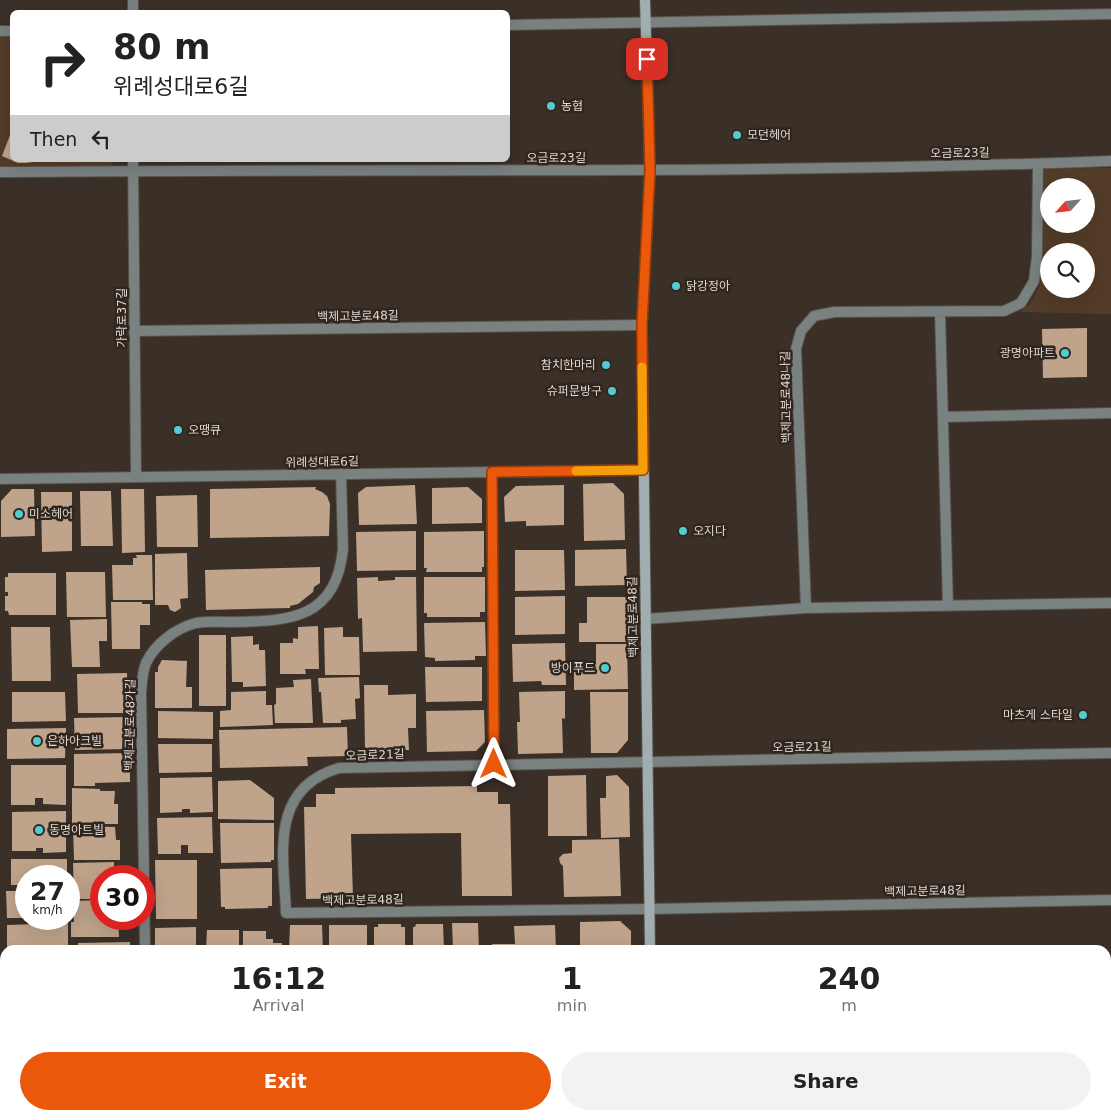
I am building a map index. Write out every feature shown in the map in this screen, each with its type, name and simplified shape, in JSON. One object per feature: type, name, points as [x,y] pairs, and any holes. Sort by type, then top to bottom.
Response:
[{"type":"street","name":"백제고분로48길","points":[[645,0],[650,170],[642,324],[650,945]]},
{"type":"street","points":[[510,24],[1111,14]]},
{"type":"street","name":"오금로23길","points":[[0,172],[134,165],[650,170],[1038,164],[1111,161]]},
{"type":"street","name":"백제고분로48나길","points":[[806,608],[796,349],[801,331],[814,316],[834,312],[1004,311],[1021,302],[1034,281],[1037,256],[1038,164]]},
{"type":"street","name":"가락로37길","points":[[134,165],[136,476]]},
{"type":"street","points":[[940,312],[948,606]]},
{"type":"street","name":"백제고분로48길","points":[[134,331],[642,324]]},
{"type":"street","points":[[943,417],[1111,413]]},
{"type":"street","name":"위례성대로6길","points":[[0,479],[643,470]]},
{"type":"street","points":[[492,472],[494,764]]},
{"type":"street","name":"백제고분로48가길","points":[[144,865],[141,693],[146,663],[161,643],[170,635],[188,626],[210,622],[286,619],[302,614],[320,602],[331,590],[338,576],[342,561],[341,474]]},
{"type":"street","points":[[646,619],[806,608],[1111,603]]},
{"type":"street","name":"오금로21길","points":[[286,913],[284,840],[286,819],[290,805],[298,793],[316,777],[339,768],[1111,753]]},
{"type":"street","name":"백제고분로48길","points":[[286,913],[650,909],[1111,900]]},
{"type":"street","points":[[145,930],[145,945]]},
{"type":"shaded area","points":[[0,36],[10,36],[10,162],[114,162],[110,166],[0,167]]},
{"type":"shaded area","points":[[1111,168],[1111,314],[1020,312],[1030,304],[1040,285],[1040,298],[1095,298],[1095,243],[1041,243],[1042,233],[1095,233],[1095,178],[1044,178],[1044,169]]},
{"type":"building","points":[[10,135],[10,160],[2,156]]},
{"type":"building","name":"광명아파트","points":[[1087,328],[1087,377],[1043,378],[1042,329]]},
{"type":"building","points":[[613,483],[624,494],[625,540],[584,541],[583,484]]},
{"type":"building","points":[[415,485],[417,524],[359,525],[358,493],[366,487]]},
{"type":"building","points":[[564,485],[564,525],[526,526],[526,521],[505,522],[504,497],[516,486]]},
{"type":"building","points":[[316,487],[315,489],[327,496],[330,504],[329,536],[210,538],[210,489]]},
{"type":"building","points":[[468,487],[482,499],[482,523],[432,524],[432,488]]},
{"type":"building","points":[[12,489],[34,489],[35,536],[1,537],[1,501]]},
{"type":"building","points":[[121,489],[144,489],[145,552],[122,553]]},
{"type":"building","points":[[80,491],[111,491],[113,546],[81,546]]},
{"type":"building","points":[[41,492],[72,492],[72,551],[42,552]]},
{"type":"building","points":[[197,495],[198,547],[157,547],[156,496]]},
{"type":"building","points":[[416,531],[416,570],[357,571],[356,532]]},
{"type":"building","points":[[484,531],[484,567],[482,567],[482,572],[426,572],[427,568],[424,568],[424,532]]},
{"type":"building","points":[[626,549],[627,585],[575,586],[575,550]]},
{"type":"building","points":[[515,550],[564,550],[565,590],[515,591]]},
{"type":"building","points":[[187,553],[188,598],[180,599],[181,608],[175,612],[170,610],[168,605],[155,605],[155,554]]},
{"type":"building","points":[[136,555],[152,555],[153,600],[113,600],[112,565],[133,565],[133,558],[137,558]]},
{"type":"building","points":[[320,567],[320,583],[314,587],[313,592],[298,604],[290,606],[290,608],[206,610],[205,570]]},
{"type":"building","points":[[66,572],[105,572],[106,617],[67,617]]},
{"type":"building","points":[[8,573],[56,573],[56,615],[9,615],[8,611],[5,611],[5,596],[8,596],[8,592],[5,592],[5,577],[8,577]]},
{"type":"building","points":[[378,577],[378,581],[395,580],[395,577],[416,577],[417,651],[363,652],[362,618],[358,619],[357,578]]},
{"type":"building","points":[[424,577],[485,577],[485,612],[480,612],[480,617],[427,617],[427,613],[424,613]]},
{"type":"building","points":[[565,596],[565,634],[515,635],[515,597]]},
{"type":"building","points":[[587,597],[627,597],[627,642],[579,642],[579,623],[587,623]]},
{"type":"building","points":[[111,602],[142,602],[142,604],[150,604],[150,625],[140,625],[140,649],[112,649]]},
{"type":"building","points":[[107,619],[107,641],[99,641],[100,667],[72,667],[70,620]]},
{"type":"building","points":[[485,622],[486,656],[475,656],[475,660],[435,661],[435,658],[425,657],[424,623]]},
{"type":"building","points":[[318,626],[319,669],[305,669],[306,674],[280,674],[280,643],[293,643],[293,638],[298,639],[298,627]]},
{"type":"building","points":[[11,627],[50,627],[51,681],[12,681]]},
{"type":"building","points":[[343,627],[343,637],[359,637],[360,675],[325,675],[324,628]]},
{"type":"building","points":[[199,635],[226,635],[226,706],[199,706]]},
{"type":"building","points":[[253,636],[253,645],[259,644],[259,650],[265,650],[266,686],[243,687],[243,682],[232,682],[231,637]]},
{"type":"building","points":[[565,643],[566,685],[542,685],[541,681],[513,682],[512,644]]},
{"type":"building","points":[[596,644],[627,644],[628,689],[574,690],[574,665],[596,664]]},
{"type":"building","points":[[162,660],[187,661],[186,687],[192,687],[192,708],[155,708],[155,672],[158,672],[158,667]]},
{"type":"building","points":[[425,667],[482,667],[482,701],[426,702]]},
{"type":"building","points":[[127,673],[128,713],[78,713],[77,674]]},
{"type":"building","points":[[359,677],[360,698],[355,699],[356,719],[341,720],[341,723],[323,723],[318,678]]},
{"type":"building","points":[[311,679],[313,723],[275,723],[274,705],[276,704],[276,688],[294,687],[293,680]]},
{"type":"building","points":[[364,685],[388,685],[388,695],[416,694],[416,728],[408,728],[409,750],[365,750]]},
{"type":"building","points":[[266,691],[266,705],[272,705],[273,725],[220,727],[220,711],[231,710],[231,692]]},
{"type":"building","points":[[565,691],[565,719],[562,718],[563,753],[518,754],[517,722],[520,722],[519,692]]},
{"type":"building","points":[[12,692],[65,692],[66,721],[12,722]]},
{"type":"building","points":[[590,692],[628,692],[628,740],[617,753],[591,753]]},
{"type":"building","points":[[484,710],[485,742],[476,751],[427,752],[426,711]]},
{"type":"building","points":[[158,711],[213,712],[213,739],[158,738]]},
{"type":"building","points":[[128,717],[129,749],[75,750],[74,718]]},
{"type":"building","points":[[347,727],[348,756],[307,757],[308,766],[220,768],[219,730]]},
{"type":"building","name":"은하아크빌","points":[[66,728],[65,758],[7,759],[7,729]]},
{"type":"building","points":[[158,744],[212,744],[212,772],[159,773]]},
{"type":"building","points":[[130,753],[130,782],[74,786],[74,754]]},
{"type":"building","points":[[11,765],[66,765],[66,805],[43,804],[43,798],[35,798],[35,805],[11,805]]},
{"type":"building","points":[[586,775],[587,836],[548,836],[548,776]]},
{"type":"building","points":[[617,775],[629,787],[630,837],[601,838],[600,798],[606,798],[606,776]]},
{"type":"building","points":[[212,777],[213,812],[190,813],[190,809],[182,809],[182,812],[160,813],[160,778]]},
{"type":"building","points":[[250,780],[274,798],[274,820],[218,819],[218,781]]},
{"type":"building","points":[[477,786],[477,792],[498,792],[498,804],[510,804],[512,896],[462,896],[461,833],[351,834],[353,898],[306,899],[304,807],[316,807],[316,794],[335,794],[335,788]]},
{"type":"building","points":[[72,788],[115,791],[114,804],[118,804],[118,824],[72,824]]},
{"type":"building","name":"동명아트빌","points":[[66,811],[66,852],[43,853],[43,848],[36,848],[36,851],[12,851],[12,812]]},
{"type":"building","points":[[212,817],[213,853],[188,853],[188,845],[181,845],[181,854],[158,854],[157,818]]},
{"type":"building","points":[[220,823],[274,823],[274,860],[271,860],[271,862],[221,863]]},
{"type":"building","points":[[73,826],[115,827],[116,840],[120,840],[120,860],[74,860]]},
{"type":"building","points":[[619,839],[621,896],[564,897],[563,866],[559,858],[563,854],[572,853],[572,840]]},
{"type":"building","points":[[11,859],[67,859],[67,865],[15,865],[15,885],[11,885]]},
{"type":"building","points":[[155,860],[197,860],[197,919],[156,919]]},
{"type":"building","points":[[114,862],[114,865],[90,865],[90,899],[80,899],[80,865],[73,865],[73,863]]},
{"type":"building","points":[[272,868],[272,906],[268,906],[268,908],[225,909],[225,907],[221,907],[220,869]]},
{"type":"building","points":[[6,891],[15,891],[15,918],[7,918]]},
{"type":"building","points":[[90,900],[90,930],[119,930],[119,937],[71,937],[71,930],[80,930],[80,901]]},
{"type":"building","points":[[620,921],[631,931],[631,945],[580,945],[580,922]]},
{"type":"building","points":[[452,923],[478,923],[479,945],[453,945]]},
{"type":"building","points":[[378,924],[401,924],[401,927],[405,927],[405,945],[374,945],[374,927],[378,927]]},
{"type":"building","points":[[416,924],[443,924],[444,945],[413,945],[413,927]]},
{"type":"building","points":[[7,925],[15,925],[15,930],[68,930],[68,945],[7,945]]},
{"type":"building","points":[[290,925],[322,925],[323,945],[289,945]]},
{"type":"building","points":[[329,925],[367,925],[367,945],[329,945]]},
{"type":"building","points":[[555,925],[556,945],[492,945],[515,944],[514,926]]},
{"type":"building","points":[[196,927],[196,945],[155,945],[155,928]]},
{"type":"building","points":[[207,930],[239,930],[239,945],[206,945]]},
{"type":"building","points":[[243,931],[266,931],[266,939],[273,939],[273,943],[282,943],[282,945],[243,945]]},
{"type":"building","points":[[130,942],[130,945],[78,945],[78,943]]},
{"type":"slow traffic","points":[[576,471],[643,470],[642,367]]},
{"type":"place","name":"농협","points":[[551,106]]},
{"type":"place","name":"모던헤어","points":[[737,135]]},
{"type":"place","name":"닭강정아","points":[[676,286]]},
{"type":"place","name":"광명아파트","points":[[1065,353]]},
{"type":"place","name":"참치한마리","points":[[606,365]]},
{"type":"place","name":"슈퍼문방구","points":[[612,391]]},
{"type":"place","name":"오땡큐","points":[[178,430]]},
{"type":"place","name":"미소헤어","points":[[19,514]]},
{"type":"place","name":"오지다","points":[[683,531]]},
{"type":"place","name":"방이푸드","points":[[605,668]]},
{"type":"place","name":"마츠게 스타일","points":[[1083,715]]},
{"type":"place","name":"은하아크빌","points":[[37,741]]},
{"type":"place","name":"동명아트빌","points":[[39,830]]},
{"type":"route","points":[[494,764],[492,472],[643,470],[642,324],[650,170],[647,59]]}]
